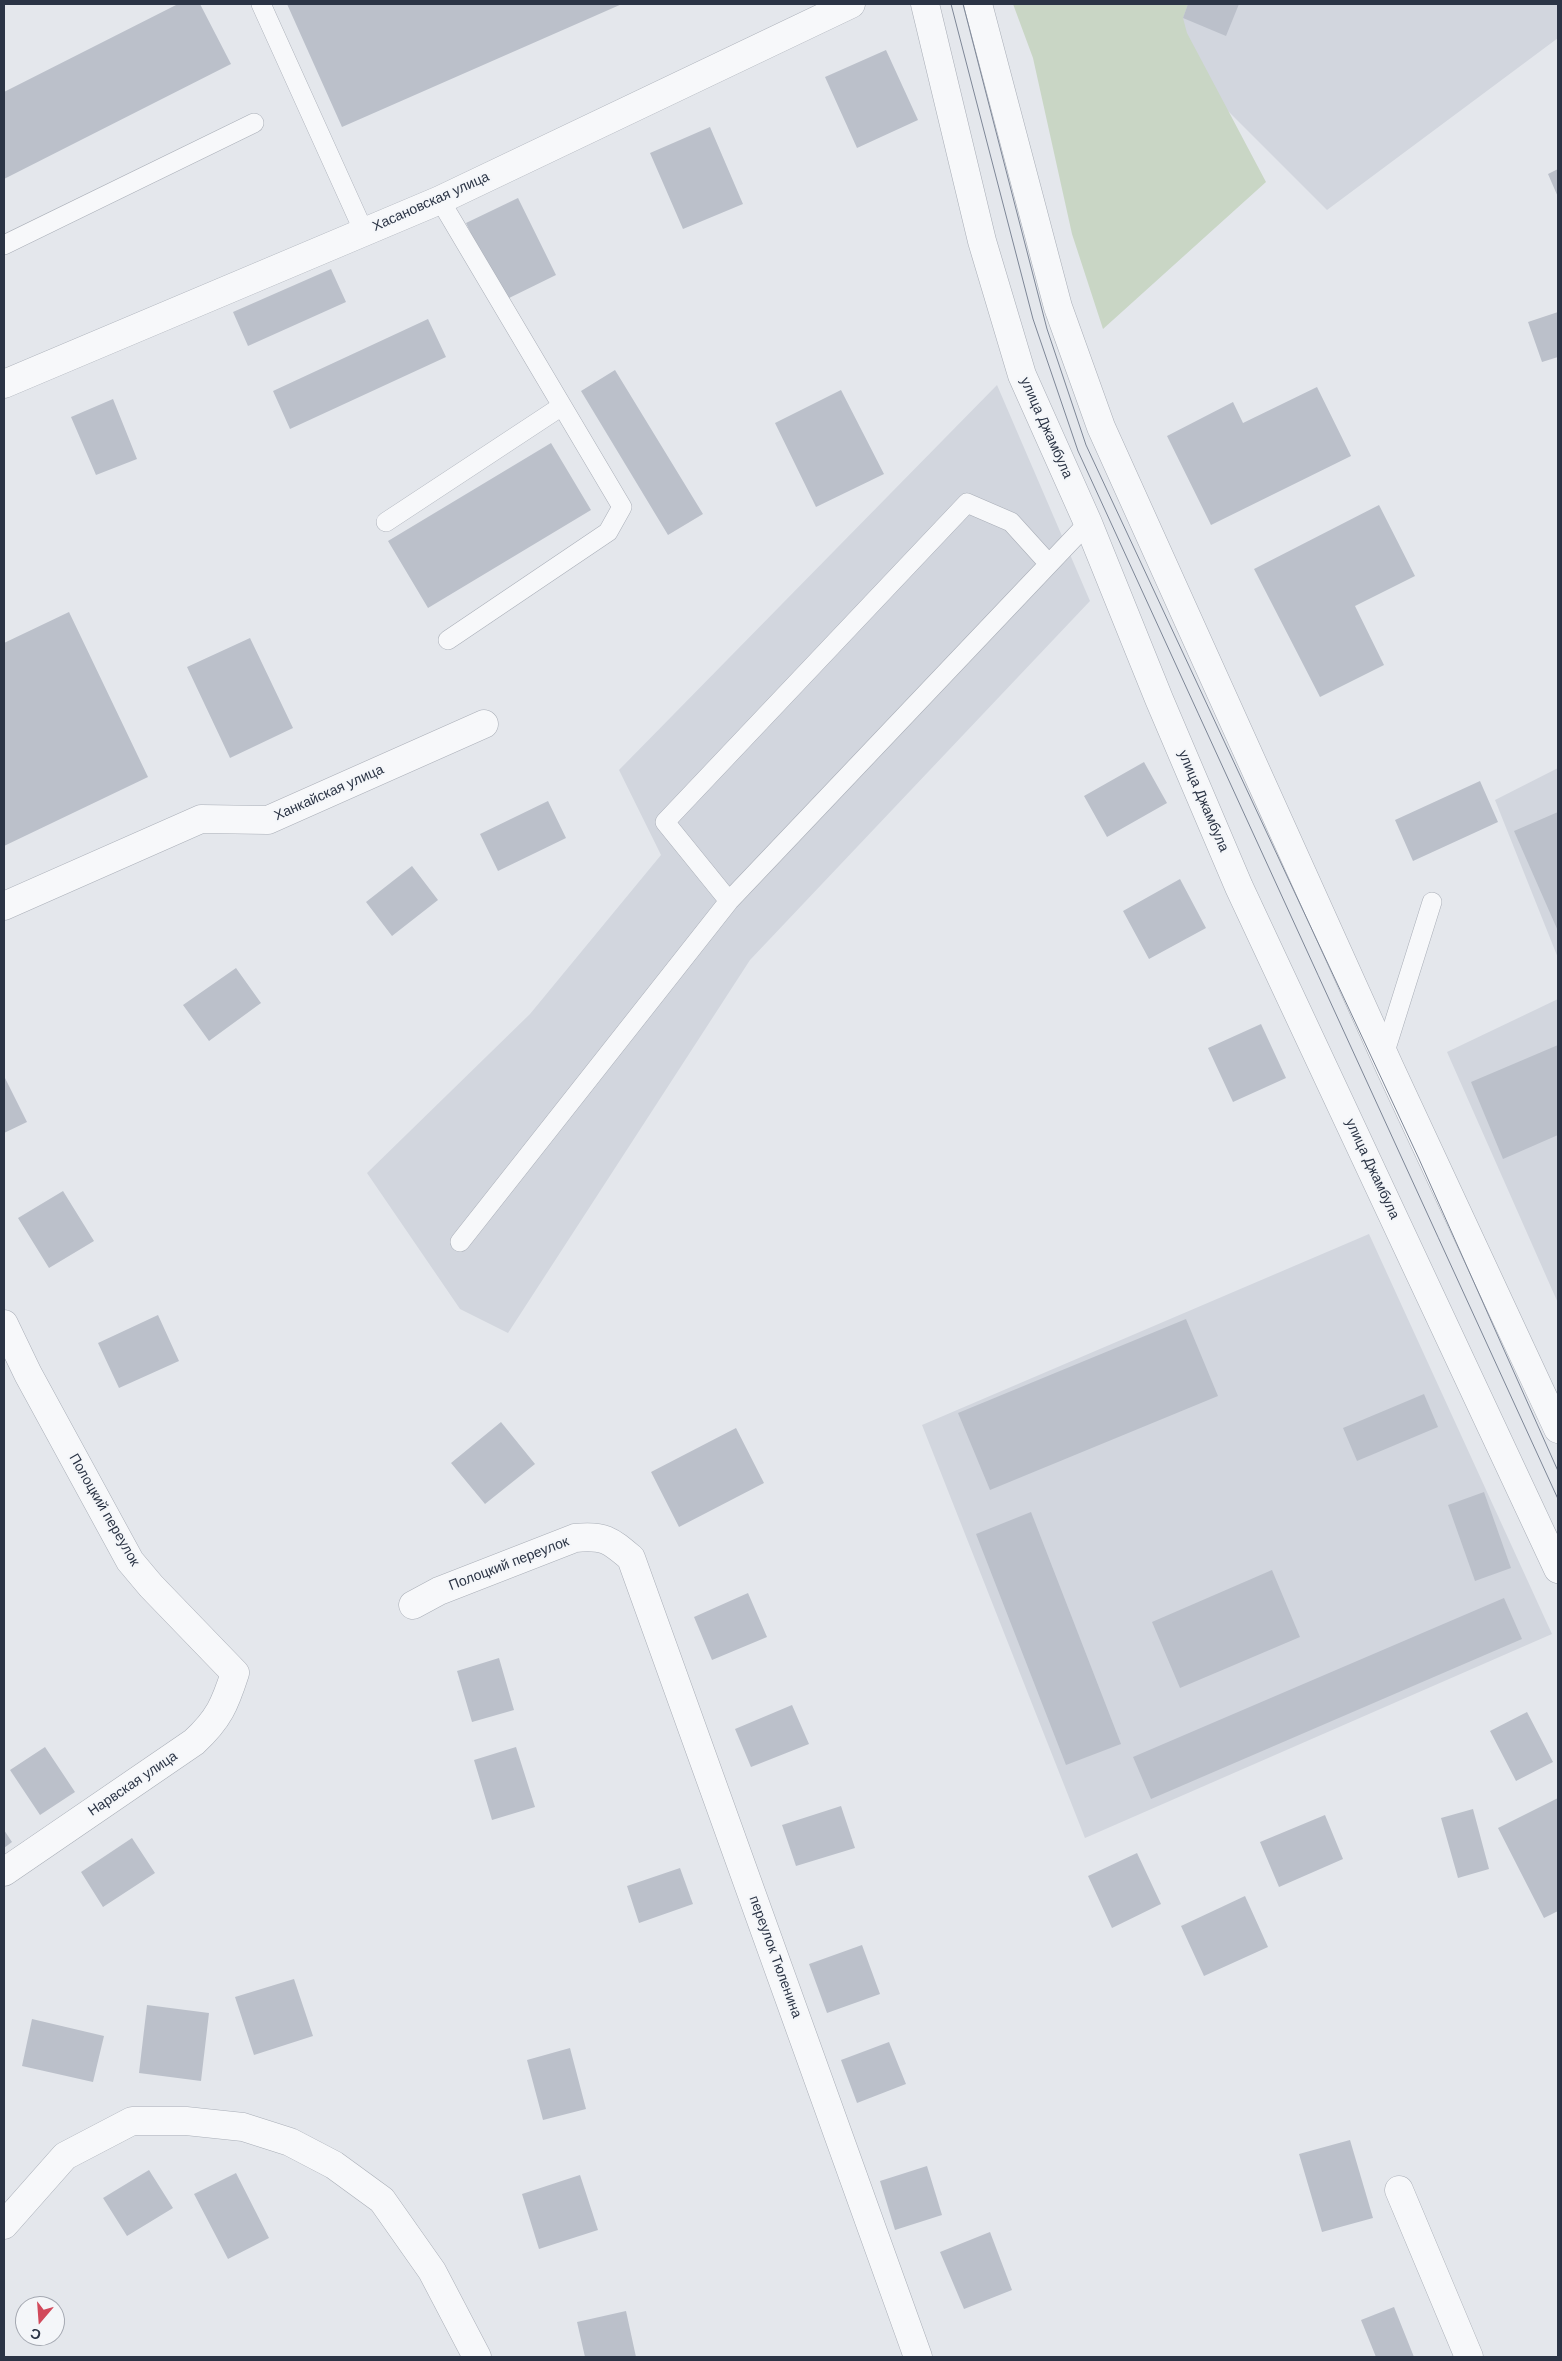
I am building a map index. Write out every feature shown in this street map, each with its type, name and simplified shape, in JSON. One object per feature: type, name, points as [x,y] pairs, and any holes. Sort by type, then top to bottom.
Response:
[{"type":"street","name":"Хасановская улица","points":[[4,384],[440,200],[851,4]]},
{"type":"street","name":"улица Джамбула","points":[[925,4],[982,241],[1022,375],[1088,523],[1159,699],[1240,887],[1558,1569]]},
{"type":"street","points":[[978,4],[1056,297],[1078,366],[1102,427],[1147,531],[1236,722],[1384,1055],[1558,1429]]},
{"type":"street","name":"Ханкайская улица","points":[[4,906],[201,819],[268,820],[484,724]]},
{"type":"street","name":"Полоцкий переулок","points":[[4,1324],[28,1374],[130,1561],[151,1586],[235,1673]]},
{"type":"street","name":"Полоцкий переулок","points":[[413,1605],[438,1591],[576,1538],[596,1536],[614,1543],[631,1558]]},
{"type":"street","name":"переулок Тюленина","points":[[631,1558],[918,2357]]},
{"type":"street","name":"Нарвская улица","points":[[4,1872],[194,1742],[212,1726],[226,1701],[235,1673]]},
{"type":"street","points":[[4,2225],[65,2156],[132,2120],[186,2121],[243,2127],[290,2142],[334,2165],[382,2200],[432,2271],[477,2357]]},
{"type":"street","points":[[1399,2190],[1469,2357]]},
{"type":"lane","points":[[261,4],[364,232]]},
{"type":"lane","points":[[4,245],[254,123]]},
{"type":"lane","points":[[440,200],[622,507],[608,532],[448,640]]},
{"type":"lane","points":[[386,522],[562,406]]},
{"type":"lane","points":[[729,901],[665,822],[954,517],[968,503],[1011,522],[1049,564]]},
{"type":"lane","points":[[460,1242],[729,901],[1088,523]]},
{"type":"lane","points":[[1384,1055],[1432,902]]},
{"type":"shaded area","points":[[1170,4],[1558,4],[1558,38],[1327,210],[1156,39]]},
{"type":"shaded area","points":[[997,385],[1090,601],[750,960],[508,1333],[460,1309],[367,1173],[530,1014],[661,855],[619,770]]},
{"type":"shaded area","points":[[1558,768],[1558,958],[1495,800]]},
{"type":"shaded area","points":[[1558,999],[1558,1303],[1447,1052]]},
{"type":"shaded area","points":[[1369,1234],[1552,1634],[1085,1838],[922,1425]]},
{"type":"green space","points":[[1013,4],[1188,4],[1183,18],[1187,33],[1266,182],[1103,329],[1072,234],[1033,58]]},
{"type":"building","points":[[178,4],[200,4],[231,64],[4,179],[4,92]]},
{"type":"building","points":[[287,4],[622,4],[342,127]]},
{"type":"building","points":[[1188,4],[1239,4],[1226,36],[1183,18]]},
{"type":"building","points":[[886,50],[918,120],[857,148],[825,77]]},
{"type":"building","points":[[710,127],[743,204],[683,229],[650,153]]},
{"type":"building","points":[[1558,169],[1558,197],[1548,174]]},
{"type":"building","points":[[518,198],[556,275],[503,301],[466,223]]},
{"type":"building","points":[[331,269],[346,302],[248,346],[233,312]]},
{"type":"building","points":[[1558,312],[1558,357],[1542,362],[1528,322]]},
{"type":"building","points":[[428,319],[446,357],[290,429],[273,391]]},
{"type":"building","points":[[615,370],[703,514],[668,535],[581,391]]},
{"type":"building","points":[[1317,387],[1351,456],[1211,525],[1167,436],[1233,402],[1243,423]]},
{"type":"building","points":[[841,390],[884,474],[816,507],[775,423]]},
{"type":"building","points":[[113,399],[137,459],[96,475],[71,417]]},
{"type":"building","points":[[551,443],[591,510],[428,608],[388,541]]},
{"type":"building","points":[[1379,505],[1415,576],[1355,606],[1384,665],[1320,697],[1254,569]]},
{"type":"building","points":[[69,612],[148,777],[4,846],[4,643]]},
{"type":"building","points":[[250,638],[293,728],[230,758],[187,667]]},
{"type":"building","points":[[1144,762],[1167,803],[1107,837],[1084,796]]},
{"type":"building","points":[[1480,781],[1498,822],[1413,861],[1395,820]]},
{"type":"building","points":[[548,801],[566,838],[498,871],[480,834]]},
{"type":"building","points":[[1558,812],[1558,931],[1514,831]]},
{"type":"building","points":[[412,866],[438,900],[392,936],[366,902]]},
{"type":"building","points":[[1180,879],[1206,928],[1149,959],[1123,911]]},
{"type":"building","points":[[236,968],[261,1003],[209,1041],[183,1005]]},
{"type":"building","points":[[1261,1024],[1286,1078],[1233,1102],[1208,1048]]},
{"type":"building","points":[[1558,1045],[1558,1135],[1503,1159],[1471,1082]]},
{"type":"building","points":[[4,1076],[27,1122],[4,1133]]},
{"type":"building","points":[[63,1191],[94,1241],[49,1268],[18,1218]]},
{"type":"building","points":[[158,1315],[179,1361],[119,1388],[98,1343]]},
{"type":"building","points":[[1186,1319],[1218,1396],[990,1490],[958,1413]]},
{"type":"building","points":[[1424,1394],[1438,1427],[1357,1461],[1343,1428]]},
{"type":"building","points":[[501,1422],[535,1464],[485,1504],[451,1463]]},
{"type":"building","points":[[736,1428],[764,1483],[679,1527],[651,1472]]},
{"type":"building","points":[[1484,1492],[1511,1568],[1475,1581],[1448,1505]]},
{"type":"building","points":[[1031,1512],[1121,1744],[1066,1765],[976,1534]]},
{"type":"building","points":[[1272,1570],[1300,1637],[1180,1688],[1152,1622]]},
{"type":"building","points":[[748,1593],[767,1637],[712,1660],[694,1617]]},
{"type":"building","points":[[1504,1598],[1522,1639],[1151,1799],[1133,1757]]},
{"type":"building","points":[[499,1658],[514,1710],[472,1722],[457,1671]]},
{"type":"building","points":[[792,1705],[809,1744],[751,1767],[735,1729]]},
{"type":"building","points":[[1527,1712],[1553,1762],[1516,1781],[1490,1731]]},
{"type":"building","points":[[45,1747],[75,1792],[40,1815],[10,1770]]},
{"type":"building","points":[[516,1747],[535,1807],[492,1820],[474,1760]]},
{"type":"building","points":[[1558,1798],[1558,1911],[1544,1918],[1498,1828]]},
{"type":"building","points":[[841,1806],[855,1848],[796,1866],[782,1825]]},
{"type":"building","points":[[1473,1809],[1489,1869],[1458,1878],[1441,1818]]},
{"type":"building","points":[[1325,1815],[1343,1859],[1279,1887],[1260,1842]]},
{"type":"building","points":[[4,1830],[12,1842],[4,1848]]},
{"type":"building","points":[[132,1838],[155,1873],[103,1907],[81,1872]]},
{"type":"building","points":[[1137,1853],[1161,1904],[1112,1928],[1088,1876]]},
{"type":"building","points":[[680,1868],[693,1904],[639,1923],[627,1886]]},
{"type":"building","points":[[1245,1896],[1268,1947],[1204,1976],[1181,1926]]},
{"type":"building","points":[[862,1945],[880,1994],[827,2013],[809,1964]]},
{"type":"building","points":[[294,1979],[313,2036],[254,2055],[235,1997]]},
{"type":"building","points":[[147,2005],[209,2013],[201,2081],[139,2073]]},
{"type":"building","points":[[32,2019],[104,2036],[93,2082],[22,2066]]},
{"type":"building","points":[[889,2042],[906,2084],[857,2103],[841,2060]]},
{"type":"building","points":[[570,2048],[586,2109],[543,2120],[527,2060]]},
{"type":"building","points":[[1350,2140],[1373,2218],[1322,2232],[1299,2154]]},
{"type":"building","points":[[927,2166],[942,2215],[895,2230],[880,2181]]},
{"type":"building","points":[[149,2170],[173,2208],[127,2236],[103,2198]]},
{"type":"building","points":[[236,2173],[269,2238],[228,2259],[194,2194]]},
{"type":"building","points":[[580,2175],[598,2230],[539,2249],[522,2194]]},
{"type":"building","points":[[990,2232],[1012,2290],[964,2309],[940,2252]]},
{"type":"building","points":[[1394,2307],[1414,2357],[1376,2357],[1361,2320]]},
{"type":"building","points":[[626,2311],[636,2357],[585,2357],[577,2322]]},
{"type":"tram line","points":[[951,4],[1033,319],[1078,451],[1558,1499]]},
{"type":"tram line","points":[[963,4],[1047,329],[1086,445],[1419,1159],[1558,1471]]}]
